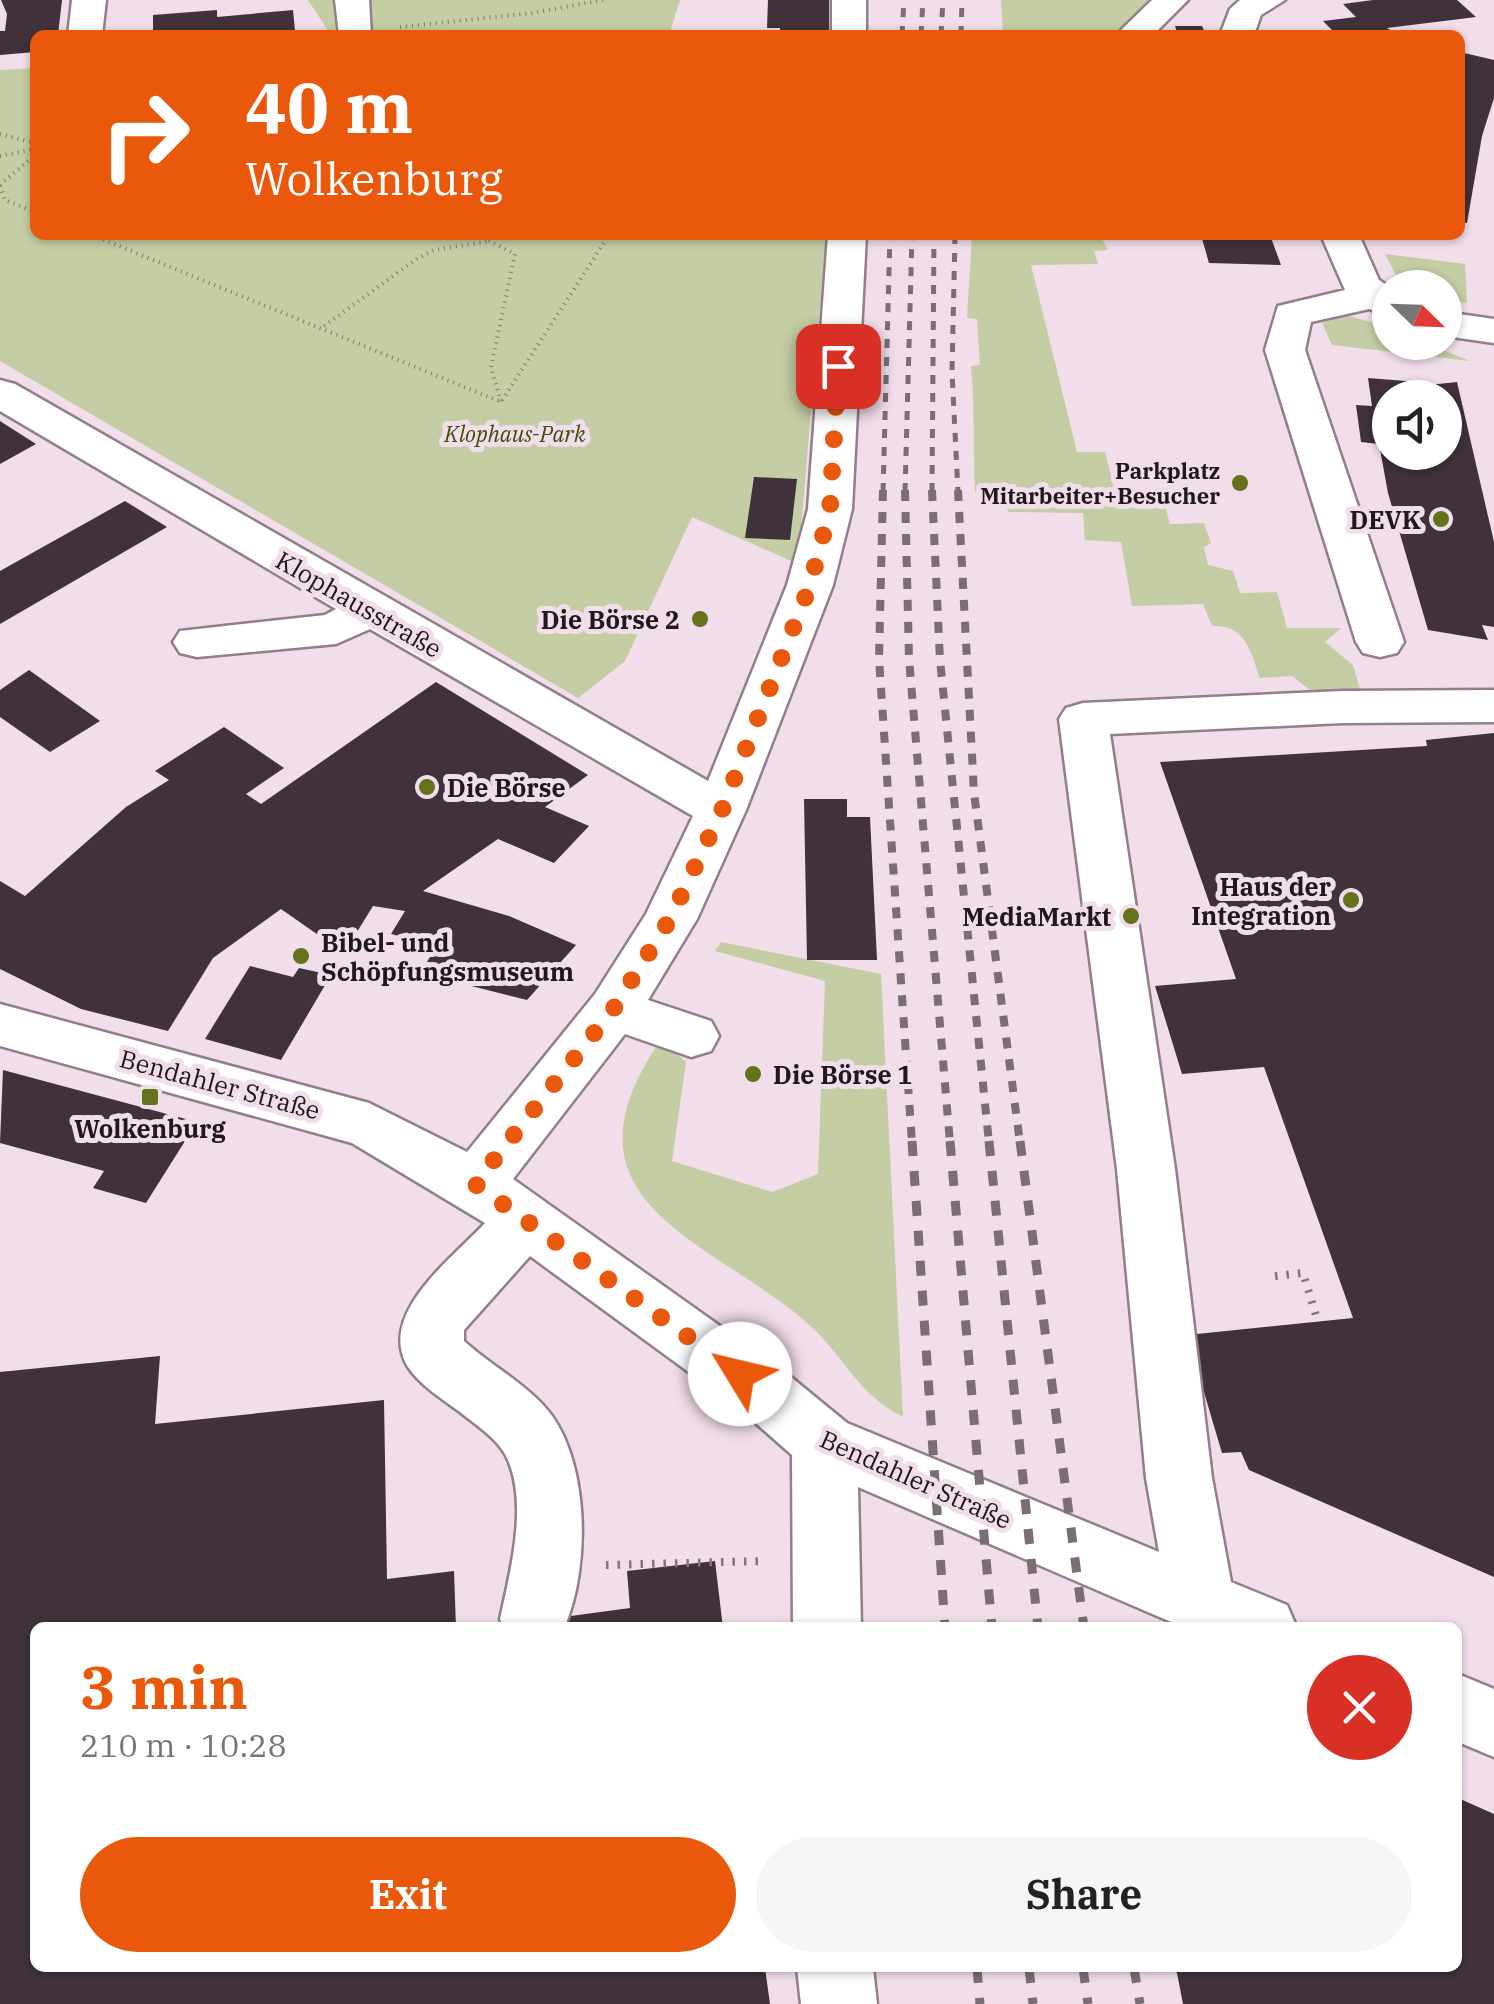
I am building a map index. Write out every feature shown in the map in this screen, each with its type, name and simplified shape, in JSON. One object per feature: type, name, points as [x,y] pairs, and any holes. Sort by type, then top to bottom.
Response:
[{"type":"street","points":[[86,30],[89,0],[104,0]]},
{"type":"street","points":[[849,0],[849,30]]},
{"type":"street","points":[[1139,30],[1170,0]]},
{"type":"street","points":[[475,1184],[614,1008],[670,919],[722,810],[810,585],[830,509],[847,240]]},
{"type":"street","points":[[1342,240],[1362,286],[1372,294]]},
{"type":"street","points":[[1372,302],[1292,314],[1286,350],[1380,642]]},
{"type":"street","points":[[1462,326],[1494,331]]},
{"type":"street","name":"Klophausstraße","points":[[0,393],[578,731],[722,810]]},
{"type":"street","points":[[197,642],[336,629],[369,610]]},
{"type":"street","points":[[578,731],[619,700]]},
{"type":"street","points":[[1201,1602],[1180,1478],[1146,1169],[1084,718],[1343,707],[1494,706]]},
{"type":"street","points":[[614,1008],[691,1036]]},
{"type":"street","name":"Bendahler Straße","points":[[0,1025],[363,1123],[475,1184],[764,1392],[824,1443],[1249,1622]]},
{"type":"street","points":[[526,1220],[480,1264],[433,1322],[432,1351],[454,1374],[525,1428],[544,1464],[548,1518],[543,1581],[534,1619]]},
{"type":"street","points":[[824,1443],[827,1622]]},
{"type":"street","points":[[1462,1710],[1494,1723]]},
{"type":"street","points":[[836,1972],[840,2004]]},
{"type":"path","points":[[353,17],[532,14],[603,0]]},
{"type":"path","points":[[0,134],[30,147]]},
{"type":"path","points":[[0,156],[30,150]]},
{"type":"path","points":[[30,154],[0,185],[6,200],[30,210]]},
{"type":"path","points":[[105,240],[324,326],[502,402]]},
{"type":"path","points":[[502,402],[606,240]]},
{"type":"path","points":[[324,326],[418,258],[434,250],[491,241],[515,254],[491,367],[502,402]]},
{"type":"path","points":[[1275,1276],[1303,1273],[1318,1322]]},
{"type":"path","points":[[606,1565],[710,1560]]},
{"type":"green space","points":[[308,0],[680,0],[671,30],[328,30]]},
{"type":"green space","points":[[1001,0],[1154,0],[1120,30],[1003,30]]},
{"type":"green space","name":"Klophaus-Park","points":[[30,68],[30,240],[826,240],[798,564],[692,517],[625,661],[578,698],[0,361],[0,70]]},
{"type":"green space","points":[[972,240],[1103,240],[1108,250],[1094,251],[1098,264],[1031,265],[1077,452],[1105,452],[1118,503],[1164,503],[1170,524],[1204,523],[1211,543],[1204,547],[1208,565],[1233,571],[1240,593],[1277,592],[1287,628],[1341,628],[1325,642],[1353,665],[1361,693],[1315,694],[1292,676],[1260,678],[1245,641],[1232,630],[1212,626],[1203,604],[1132,606],[1121,542],[1085,540],[1083,513],[1009,512],[993,493],[975,492],[971,366],[980,365],[977,319],[967,318]]},
{"type":"green space","points":[[1385,254],[1465,264],[1467,303],[1462,302],[1462,270],[1393,270]]},
{"type":"green space","points":[[1346,315],[1372,323],[1372,350],[1332,345],[1322,323]]},
{"type":"green space","points":[[721,942],[881,974],[903,1417],[872,1396],[805,1321],[656,1212],[633,1181],[623,1144],[629,1100],[656,1047],[667,1045],[686,1062],[672,1161],[772,1192],[818,1174],[825,981],[715,951]]},
{"type":"building","points":[[1,0],[62,0],[59,30],[30,30],[30,52],[0,55],[0,31],[5,31],[7,14]]},
{"type":"building","points":[[768,0],[829,0],[829,30],[767,28]]},
{"type":"building","points":[[1457,0],[1476,17],[1387,28],[1390,30],[1332,30],[1323,21],[1356,17],[1343,4]]},
{"type":"building","points":[[217,10],[217,17],[293,10],[295,30],[153,30],[153,15]]},
{"type":"building","points":[[1175,26],[1202,26],[1204,30],[1176,30]]},
{"type":"building","points":[[1465,53],[1494,60],[1494,98],[1482,136],[1467,223]]},
{"type":"building","points":[[1202,240],[1272,240],[1281,265],[1209,263]]},
{"type":"building","name":"DEVK","points":[[1368,378],[1393,380],[1372,380],[1372,406]]},
{"type":"building","name":"DEVK","points":[[1462,404],[1494,542],[1494,627],[1482,625],[1488,640],[1428,630],[1384,470],[1462,470]]},
{"type":"building","name":"DEVK","points":[[1356,405],[1372,406],[1372,443],[1361,442]]},
{"type":"building","points":[[0,421],[36,444],[0,464]]},
{"type":"building","points":[[754,477],[797,479],[790,540],[745,538]]},
{"type":"building","points":[[125,501],[167,527],[0,624],[0,571]]},
{"type":"building","points":[[29,670],[100,721],[50,752],[0,717],[0,690]]},
{"type":"building","points":[[436,682],[588,775],[545,807],[589,826],[554,863],[498,839],[423,891],[509,916],[576,945],[527,1000],[420,973],[437,946],[391,934],[405,911],[373,906],[344,953],[281,909],[213,958],[168,1031],[81,1009],[0,969],[0,881],[25,896],[126,807],[169,780],[155,771],[224,727],[284,768],[246,794],[261,804]]},
{"type":"building","points":[[1494,733],[1494,1577],[1249,1470],[1241,1452],[1222,1453],[1187,1335],[1353,1318],[1264,1067],[1182,1074],[1155,986],[1236,979],[1160,762],[1427,746],[1426,740]]},
{"type":"building","points":[[804,799],[847,799],[847,817],[870,817],[877,960],[807,960]]},
{"type":"building","points":[[250,966],[293,977],[299,968],[331,975],[281,1060],[205,1039]]},
{"type":"building","points":[[3,1070],[197,1122],[146,1203],[93,1188],[104,1171],[0,1143]]},
{"type":"building","points":[[160,1356],[155,1424],[384,1400],[387,1579],[454,1571],[456,1622],[30,1622],[30,1972],[766,1972],[770,2004],[0,2004],[0,1372]]},
{"type":"building","points":[[715,1561],[722,1622],[527,1622],[630,1608],[627,1571]]},
{"type":"building","points":[[1462,1800],[1494,1814],[1494,2004],[1183,2004],[1177,1972],[1462,1972]]},
{"type":"railway","points":[[902,30],[904,0]]},
{"type":"railway","points":[[921,30],[923,0]]},
{"type":"railway","points":[[941,30],[943,0]]},
{"type":"railway","points":[[961,30],[962,0]]},
{"type":"railway","points":[[883,492],[890,240]]},
{"type":"railway","points":[[905,491],[912,240]]},
{"type":"railway","points":[[932,490],[934,240]]},
{"type":"railway","points":[[955,240],[952,372],[958,492]]},
{"type":"railway","points":[[883,490],[879,659],[912,1143]]},
{"type":"railway","points":[[932,490],[940,660],[989,1143]]},
{"type":"railway","points":[[958,490],[974,793],[1020,1143]]},
{"type":"railway","points":[[905,491],[909,659],[950,1143]]},
{"type":"railway","points":[[912,1141],[945,1622]]},
{"type":"railway","points":[[950,1141],[991,1622]]},
{"type":"railway","points":[[989,1141],[1037,1622]]},
{"type":"railway","points":[[1020,1141],[1083,1622]]},
{"type":"railway","points":[[977,1972],[980,2004]]},
{"type":"railway","points":[[1029,1972],[1033,2004]]},
{"type":"railway","points":[[1084,1972],[1088,2004]]},
{"type":"railway","points":[[1135,1972],[1140,2004]]},
{"type":"place","name":"Parkplatz Mitarbeiter+Besucher","points":[[1240,483]]},
{"type":"place","name":"DEVK","points":[[1441,519]]},
{"type":"place","name":"Die Börse 2","points":[[700,619]]},
{"type":"place","name":"Die Börse","points":[[427,787]]},
{"type":"place","name":"Haus der Integration","points":[[1351,900]]},
{"type":"place","name":"MediaMarkt","points":[[1131,916]]},
{"type":"place","name":"Bibel- und Schöpfungsmuseum","points":[[301,956]]},
{"type":"place","name":"Die Börse 1","points":[[753,1074]]},
{"type":"place","name":"Wolkenburg","points":[[150,1097]]},
{"type":"route","points":[[740,1374],[475,1184],[614,1008],[670,919],[722,810],[810,585],[830,509],[838,366]]}]
